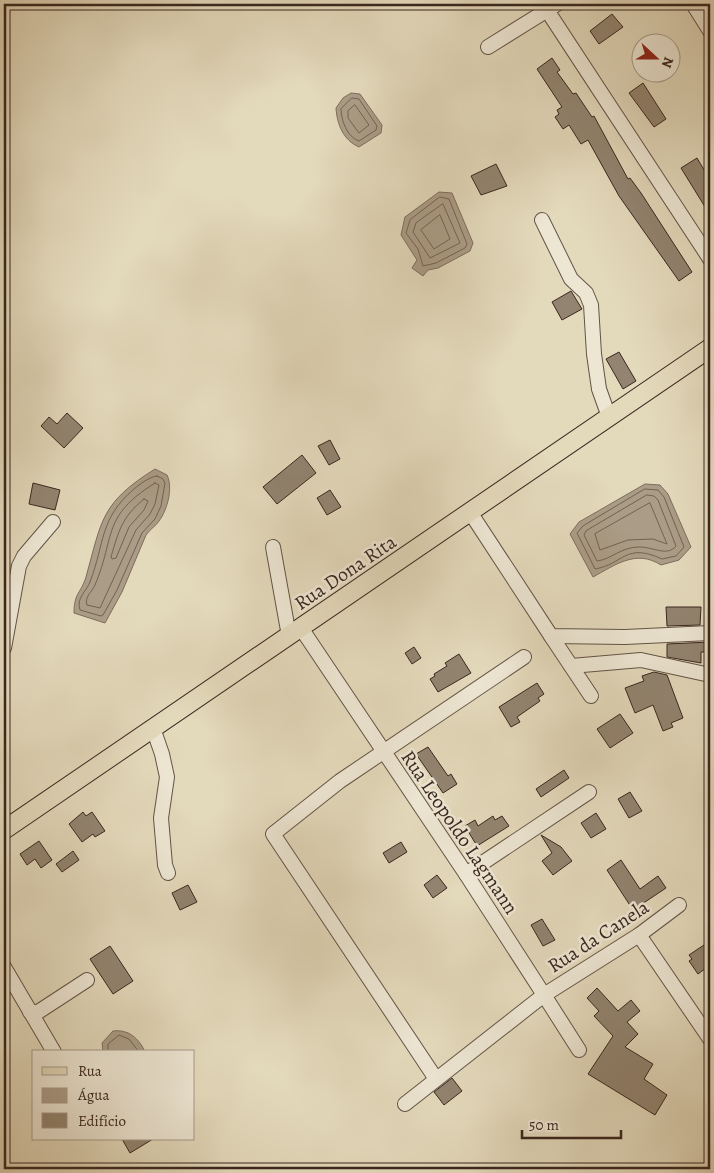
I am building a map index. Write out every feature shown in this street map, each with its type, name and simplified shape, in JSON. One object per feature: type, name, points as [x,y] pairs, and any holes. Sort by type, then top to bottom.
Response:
[{"type":"main road","name":"Rua Dona Rita","points":[[4,830],[710,348]]},
{"type":"street","points":[[693,4],[710,31]]},
{"type":"street","points":[[488,47],[549,6],[710,259]]},
{"type":"street","points":[[542,220],[571,279],[586,293],[591,305],[594,354],[599,389],[609,417]]},
{"type":"street","points":[[470,512],[591,696]]},
{"type":"street","points":[[4,648],[20,566],[24,556],[53,522]]},
{"type":"street","points":[[273,547],[295,632]]},
{"type":"street","name":"Rua Leopoldo Lagmann","points":[[295,632],[383,753],[466,874],[544,995]]},
{"type":"street","points":[[551,636],[624,637],[710,633]]},
{"type":"street","points":[[436,1079],[273,834],[340,781],[524,657]]},
{"type":"street","points":[[571,666],[628,659],[641,660],[710,675]]},
{"type":"street","points":[[153,728],[162,754],[166,777],[161,818],[165,865],[168,873]]},
{"type":"street","points":[[466,874],[589,792]]},
{"type":"street","name":"Rua da Canela","points":[[579,1050],[544,995],[639,935],[678,906]]},
{"type":"street","points":[[639,935],[710,1039]]},
{"type":"street","points":[[4,967],[53,1050]]},
{"type":"street","points":[[30,1012],[38,1012],[87,980]]},
{"type":"street","points":[[405,1104],[544,995]]},
{"type":"water","points":[[351,93],[360,94],[382,125],[381,133],[359,147],[345,136],[339,126],[336,108],[343,98]]},
{"type":"water","points":[[439,192],[452,193],[473,243],[470,251],[438,268],[428,270],[423,276],[412,268],[417,260],[401,235],[405,217]]},
{"type":"water","points":[[155,469],[167,475],[169,480],[167,504],[159,521],[146,535],[122,592],[105,623],[74,613],[76,597],[86,577],[96,540],[106,514],[124,492]]},
{"type":"water","points":[[645,484],[660,485],[668,494],[691,547],[679,560],[661,565],[643,558],[626,560],[593,577],[570,534],[579,522]]},
{"type":"water","points":[[113,1031],[123,1031],[136,1039],[144,1050],[103,1050],[102,1043]]},
{"type":"building","points":[[612,14],[623,27],[599,44],[590,31]]},
{"type":"building","points":[[552,58],[560,70],[557,72],[573,94],[576,93],[592,117],[594,116],[628,179],[630,178],[641,193],[692,272],[679,281],[619,196],[588,140],[581,144],[569,125],[563,129],[555,117],[559,114],[557,110],[562,107],[537,69]]},
{"type":"building","points":[[643,83],[666,119],[654,127],[629,93]]},
{"type":"building","points":[[697,158],[710,180],[710,215],[681,168]]},
{"type":"building","points":[[496,164],[507,186],[481,195],[471,176]]},
{"type":"building","points":[[571,291],[582,309],[562,320],[552,302]]},
{"type":"building","points":[[619,352],[636,381],[623,389],[606,359]]},
{"type":"building","points":[[67,413],[83,428],[64,448],[41,426],[49,417],[57,424]]},
{"type":"building","points":[[330,440],[340,459],[329,465],[318,446]]},
{"type":"building","points":[[302,455],[316,473],[277,504],[263,487]]},
{"type":"building","points":[[33,483],[60,490],[55,510],[29,504]]},
{"type":"building","points":[[330,490],[341,507],[327,515],[317,498]]},
{"type":"building","points":[[666,607],[701,607],[700,625],[667,626]]},
{"type":"building","points":[[710,642],[710,652],[701,652],[701,663],[667,657],[667,644]]},
{"type":"building","points":[[414,647],[421,658],[412,664],[405,653]]},
{"type":"building","points":[[459,654],[471,673],[438,692],[430,679],[435,676],[434,674],[447,666],[445,663]]},
{"type":"building","points":[[654,672],[667,675],[683,718],[671,723],[673,727],[663,731],[653,705],[635,713],[625,688],[644,681],[642,676]]},
{"type":"building","points":[[537,683],[544,694],[538,698],[540,701],[517,717],[520,722],[511,727],[499,707]]},
{"type":"building","points":[[620,714],[633,733],[610,748],[597,729]]},
{"type":"building","points":[[428,747],[448,776],[451,774],[457,784],[443,793],[416,754]]},
{"type":"building","points":[[564,770],[569,778],[541,797],[536,789]]},
{"type":"building","points":[[630,792],[642,811],[629,818],[618,799]]},
{"type":"building","points":[[83,812],[86,816],[92,812],[105,831],[95,837],[93,834],[82,842],[69,824]]},
{"type":"building","points":[[596,813],[606,829],[591,838],[581,823]]},
{"type":"building","points":[[493,816],[495,820],[502,816],[509,826],[477,846],[465,826],[475,820],[478,826]]},
{"type":"building","points":[[541,835],[561,847],[572,861],[553,875],[542,861],[552,853]]},
{"type":"building","points":[[39,841],[52,860],[41,868],[35,859],[27,865],[20,854]]},
{"type":"building","points":[[401,842],[407,852],[389,863],[383,853]]},
{"type":"building","points":[[73,851],[79,860],[62,872],[56,864]]},
{"type":"building","points":[[621,860],[640,889],[658,876],[666,888],[633,910],[607,870]]},
{"type":"building","points":[[437,875],[447,888],[433,898],[424,885]]},
{"type":"building","points":[[188,885],[197,902],[180,910],[172,893]]},
{"type":"building","points":[[542,919],[555,940],[543,946],[531,925]]},
{"type":"building","points":[[710,941],[710,965],[698,974],[689,961],[692,959],[689,955]]},
{"type":"building","points":[[110,946],[133,981],[113,994],[90,959]]},
{"type":"building","points":[[597,988],[618,1011],[631,1000],[640,1011],[627,1022],[638,1034],[625,1047],[653,1064],[644,1079],[667,1095],[655,1115],[588,1074],[613,1036],[594,1016],[599,1011],[587,998]]},
{"type":"building","points":[[452,1078],[462,1091],[444,1105],[434,1092]]},
{"type":"building","points":[[123,1140],[151,1140],[130,1153]]}]
